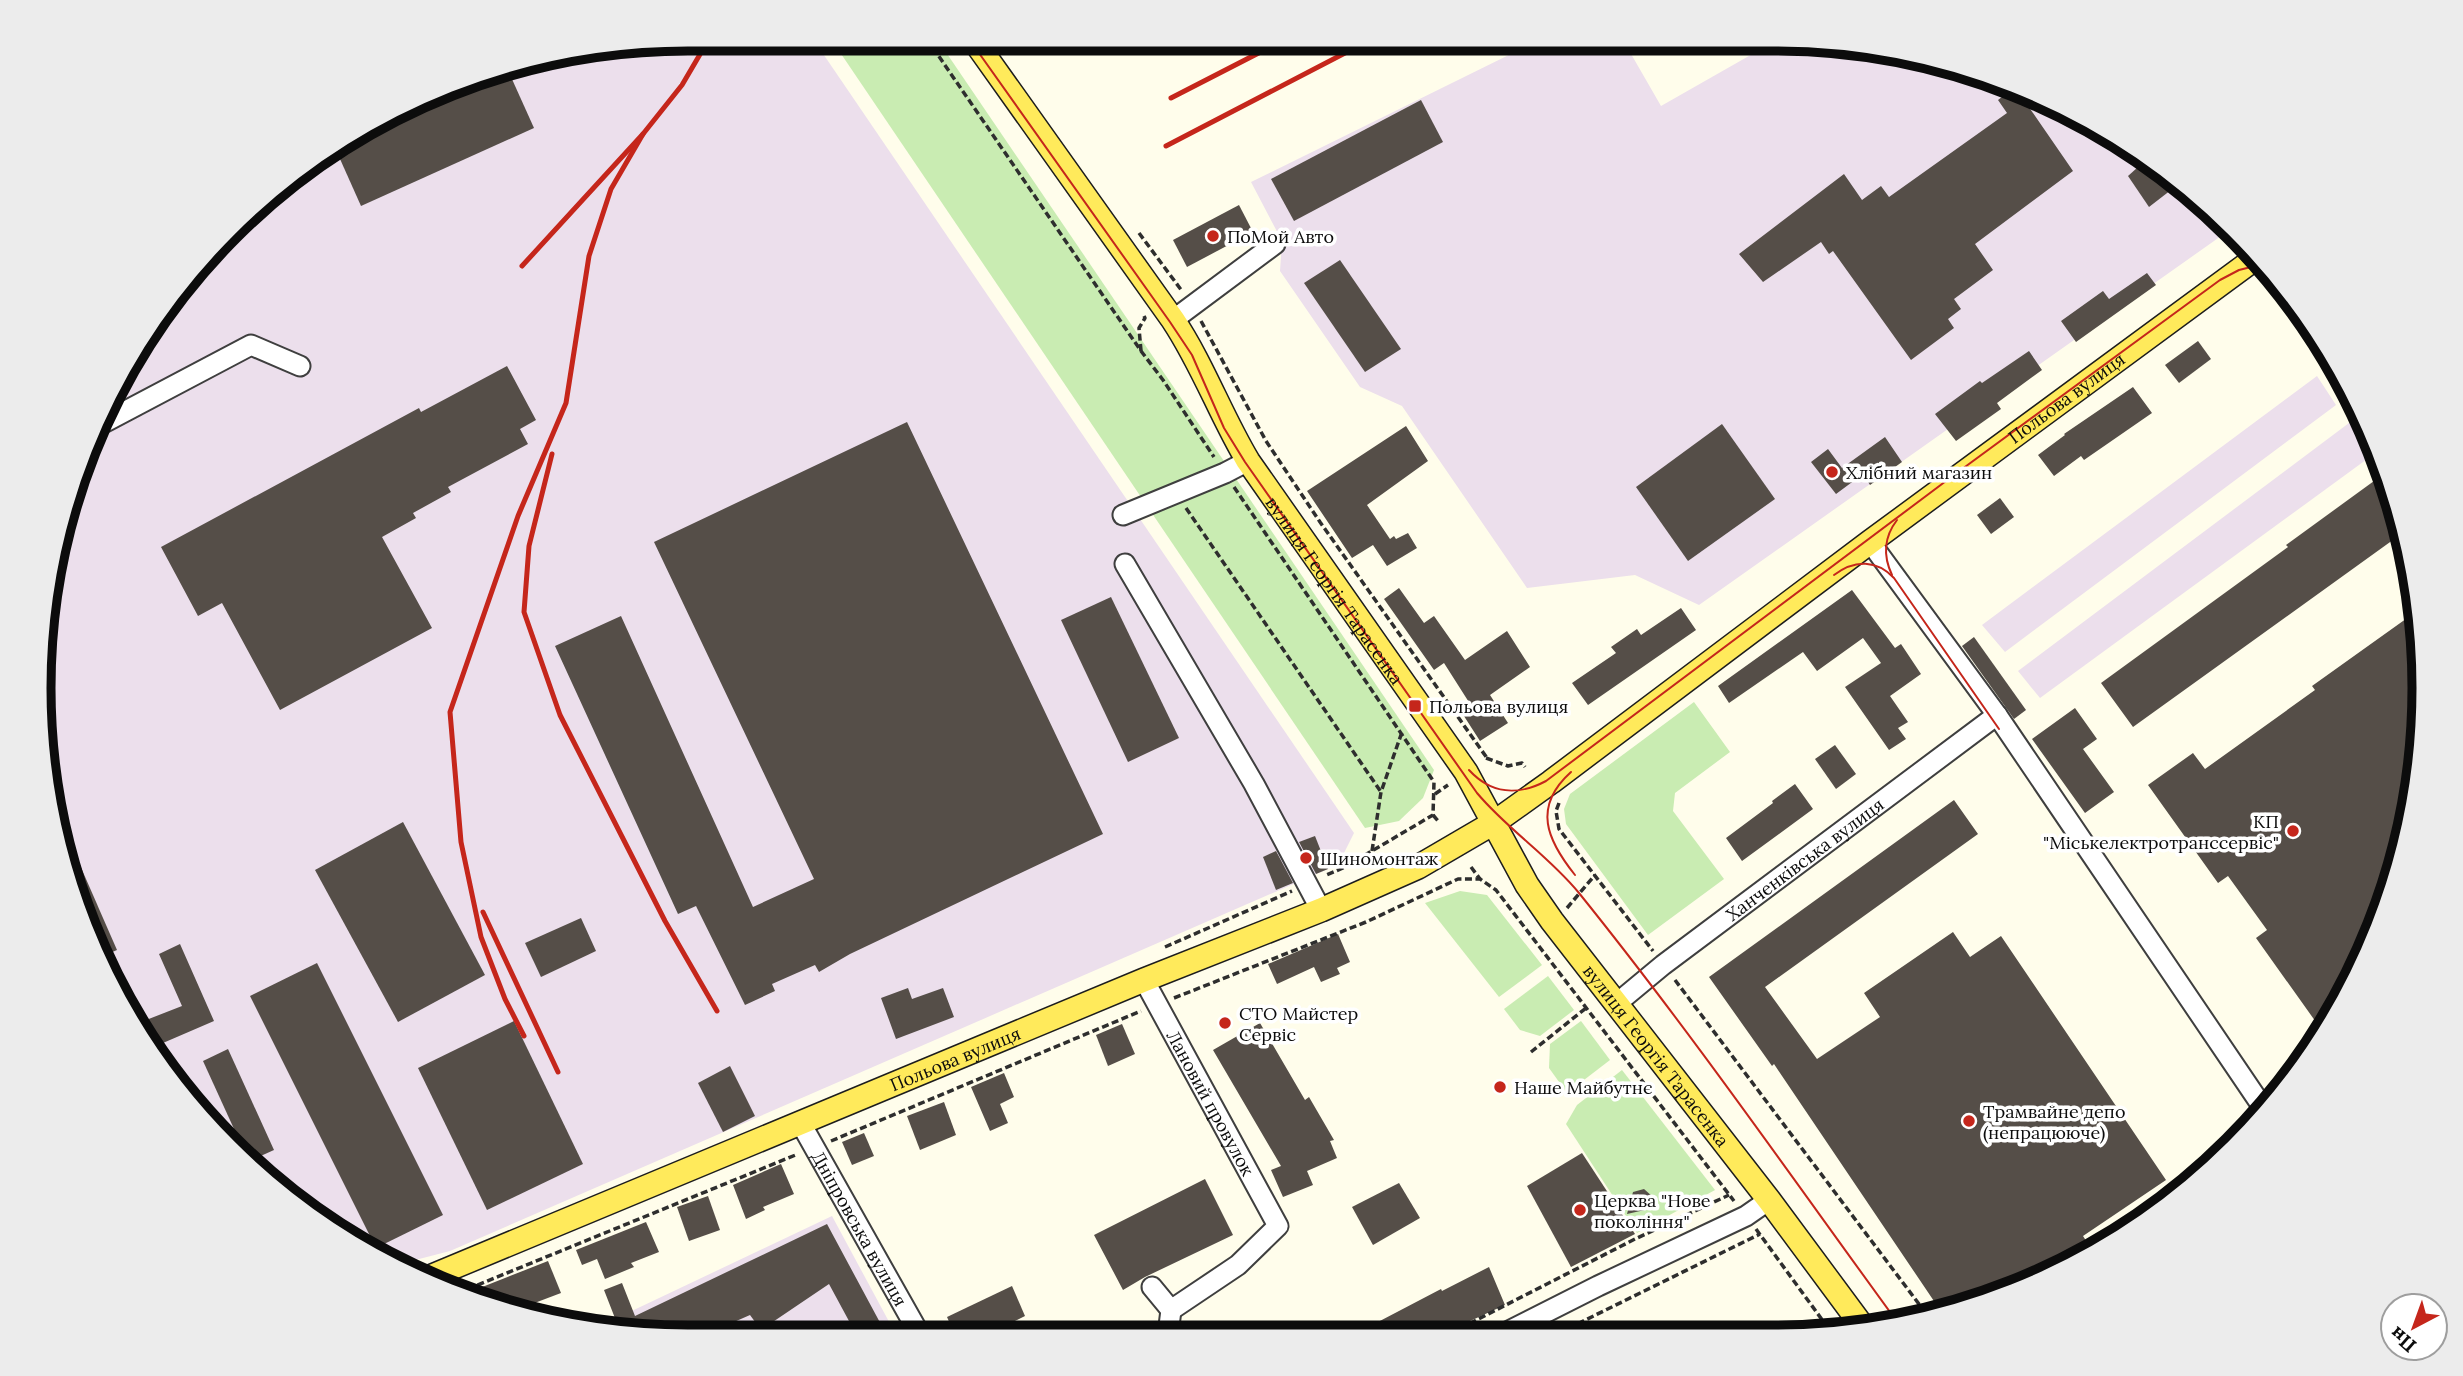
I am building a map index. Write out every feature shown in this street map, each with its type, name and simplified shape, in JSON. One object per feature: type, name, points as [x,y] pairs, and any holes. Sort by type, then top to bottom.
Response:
[{"type":"main road","name":"вулиця Георгія Тарасенка","points":[[981,51],[1174,320],[1195,353],[1228,426],[1248,461],[1462,765],[1527,885],[1858,1320]]},
{"type":"main road","name":"Польова вулиця","points":[[437,1274],[1144,980],[1321,910],[1418,867],[1495,822],[2249,263]]},
{"type":"street","points":[[1174,320],[1275,244]]},
{"type":"street","points":[[110,419],[251,345],[300,366]]},
{"type":"street","points":[[1124,515],[1248,461]]},
{"type":"street","points":[[1870,542],[1997,715],[2259,1102]]},
{"type":"street","points":[[1125,564],[1254,784],[1321,910]]},
{"type":"street","name":"Ханченківська вулиця","points":[[1616,1004],[1997,715]]},
{"type":"street","name":"Лановий провулок","points":[[1144,980],[1278,1226],[1238,1265],[1171,1310]]},
{"type":"street","name":"Дніпровська вулиця","points":[[800,1122],[914,1325]]},
{"type":"street","points":[[1521,1325],[1746,1216],[1769,1200]]},
{"type":"street","points":[[1152,1287],[1171,1310],[1169,1325]]},
{"type":"path","points":[[935,51],[1402,732],[1434,782],[1433,815],[1439,822]]},
{"type":"path","points":[[1193,304],[1266,441],[1487,758],[1508,766],[1522,763],[1525,767]]},
{"type":"path","points":[[1175,494],[1381,792]]},
{"type":"path","points":[[1372,851],[1381,792],[1402,732]]},
{"type":"path","points":[[1482,761],[1487,758]]},
{"type":"path","points":[[1434,795],[1448,785]]},
{"type":"path","points":[[1157,951],[1343,868],[1433,815]]},
{"type":"path","points":[[1471,867],[1480,878]]},
{"type":"path","points":[[1565,910],[1595,875]]},
{"type":"path","points":[[1531,1052],[1586,1008]]},
{"type":"path","points":[[1467,1325],[1635,1239],[1729,1195]]},
{"type":"path","points":[[1575,1325],[1760,1234]]},
{"type":"shaded area","points":[[821,51],[1354,833],[1339,863],[1328,869],[450,1251],[409,1262],[369,1240],[300,1194],[237,1139],[182,1076],[136,1007],[116,970],[99,932],[72,853],[56,771],[52,730],[52,646],[56,605],[72,523],[99,444],[116,406],[136,369],[182,300],[237,237],[300,182],[334,158],[406,116],[444,99],[523,72],[605,56],[646,52]]},
{"type":"shaded area","points":[[1517,51],[1629,51],[1661,106],[1758,51],[1817,52],[1858,56],[1940,72],[2019,99],[2057,116],[2094,136],[2163,182],[2223,234],[1699,605],[1635,575],[1527,588],[1402,406],[1360,387],[1280,271],[1282,241],[1251,182]]},
{"type":"shaded area","points":[[2317,376],[2336,405],[2005,652],[1982,625]]},
{"type":"shaded area","points":[[2353,420],[2369,458],[2040,698],[2018,671]]},
{"type":"shaded area","points":[[832,1216],[891,1325],[688,1325],[611,1321]]},
{"type":"green space","points":[[839,51],[945,51],[1434,770],[1423,798],[1399,821],[1365,828]]},
{"type":"green space","points":[[1694,702],[1730,752],[1675,793],[1673,811],[1724,879],[1648,935],[1566,824],[1564,809],[1570,794]]},
{"type":"green space","points":[[1460,891],[1487,895],[1542,965],[1499,997],[1425,903]]},
{"type":"green space","points":[[1548,976],[1574,1010],[1540,1036],[1520,1030],[1504,1009]]},
{"type":"green space","points":[[1581,1021],[1610,1060],[1567,1093],[1549,1068],[1550,1044]]},
{"type":"green space","points":[[1622,1070],[1715,1190],[1637,1233],[1566,1124],[1577,1105]]},
{"type":"building","points":[[511,76],[534,128],[361,206],[338,155],[406,116],[444,99]]},
{"type":"building","points":[[2006,94],[2025,102],[2073,171],[1975,244],[1993,270],[1954,299],[1961,309],[1948,319],[1954,328],[1911,360],[1833,251],[1829,254],[1821,242],[1763,282],[1739,254],[1844,174],[1862,200],[1881,186],[1889,197],[2007,113],[1998,100]]},
{"type":"building","points":[[1421,100],[1443,142],[1294,221],[1271,179]]},
{"type":"building","points":[[2140,166],[2172,189],[2149,207],[2128,176]]},
{"type":"building","name":"ПоМой Авто","points":[[1239,205],[1253,232],[1187,267],[1173,240]]},
{"type":"building","points":[[1340,260],[1401,349],[1365,372],[1304,283]]},
{"type":"building","points":[[2147,273],[2156,285],[2076,342],[2061,321],[2103,291],[2109,299]]},
{"type":"building","points":[[2198,341],[2211,359],[2179,383],[2165,365]]},
{"type":"building","points":[[2029,351],[2042,370],[1997,403],[2001,409],[1956,441],[1935,414],[1980,381],[1982,383]]},
{"type":"building","points":[[507,366],[536,420],[520,429],[528,444],[448,487],[451,492],[413,513],[416,518],[382,537],[432,628],[280,710],[222,603],[198,616],[161,547],[419,408],[421,412]]},
{"type":"building","points":[[2133,387],[2152,413],[2084,460],[2081,456],[2054,476],[2038,455]]},
{"type":"building","points":[[907,422],[1103,834],[850,954],[819,972],[815,965],[772,984],[775,991],[745,1005],[696,906],[678,914],[555,646],[621,616],[753,907],[814,879],[654,542]]},
{"type":"building","points":[[1722,424],[1775,499],[1688,561],[1636,487]]},
{"type":"building","points":[[1406,426],[1428,461],[1367,505],[1390,539],[1408,533],[1417,548],[1387,566],[1373,545],[1352,558],[1307,491]]},
{"type":"building","points":[[1885,437],[1902,462],[1870,485],[1863,474],[1836,494],[1811,462],[1828,449],[1842,468]]},
{"type":"building","points":[[2377,479],[2394,539],[2133,727],[2101,683],[2288,547],[2286,545]]},
{"type":"building","points":[[2000,498],[2014,517],[1991,534],[1977,515]]},
{"type":"building","points":[[1399,588],[1424,623],[1434,616],[1465,660],[1507,631],[1530,667],[1490,695],[1508,723],[1480,741],[1462,713],[1472,707],[1444,663],[1434,670],[1384,599]]},
{"type":"building","points":[[1852,590],[1895,648],[1901,644],[1921,674],[1890,696],[1908,722],[1898,728],[1906,739],[1889,750],[1845,687],[1881,663],[1863,638],[1817,671],[1803,652],[1729,703],[1718,686]]},
{"type":"building","points":[[1111,597],[1179,738],[1128,762],[1061,620]]},
{"type":"building","points":[[1681,608],[1696,630],[1588,705],[1572,683],[1616,653],[1611,647],[1637,629],[1641,635]]},
{"type":"building","name":"КП \"Міськелектротранссервіс\"","points":[[2408,617],[2411,730],[2407,771],[2391,853],[2364,932],[2347,970],[2317,1023],[2256,938],[2267,930],[2228,876],[2218,883],[2148,785],[2193,753],[2205,769],[2315,690],[2312,686]]},
{"type":"building","points":[[1974,637],[2026,710],[2014,719],[1962,646]]},
{"type":"building","points":[[2075,708],[2097,739],[2083,749],[2114,792],[2085,813],[2032,739]]},
{"type":"building","points":[[1835,745],[1856,774],[1836,789],[1815,759]]},
{"type":"building","points":[[1795,784],[1813,809],[1742,861],[1726,838]]},
{"type":"building","name":"Трамвайне депо (непрацююче)","points":[[1954,800],[1978,834],[1765,987],[1817,1059],[1880,1017],[1864,993],[1953,932],[1970,957],[2001,936],[2166,1180],[2083,1236],[2088,1243],[2019,1277],[1936,1305],[1774,1064],[1772,1066],[1709,977]]},
{"type":"building","points":[[403,822],[485,975],[398,1022],[315,870]]},
{"type":"building","points":[[1315,836],[1328,869],[1316,874],[1299,842]]},
{"type":"building","points":[[1276,851],[1293,883],[1276,890],[1263,857]]},
{"type":"building","points":[[79,863],[117,950],[109,954],[99,932],[76,864]]},
{"type":"building","points":[[581,918],[596,951],[541,977],[525,943]]},
{"type":"building","points":[[1338,934],[1350,962],[1337,968],[1340,974],[1321,982],[1314,967],[1277,984],[1268,964]]},
{"type":"building","points":[[180,944],[214,1021],[160,1044],[145,1021],[182,1006],[159,954]]},
{"type":"building","points":[[317,963],[443,1215],[380,1246],[373,1242],[250,996]]},
{"type":"building","points":[[908,988],[912,999],[943,988],[954,1017],[896,1039],[881,998]]},
{"type":"building","points":[[514,1021],[583,1164],[487,1210],[418,1068]]},
{"type":"building","points":[[1260,1023],[1305,1100],[1309,1097],[1334,1140],[1330,1141],[1337,1158],[1307,1171],[1313,1185],[1283,1197],[1271,1170],[1281,1166],[1213,1050]]},
{"type":"building","points":[[1122,1024],[1135,1054],[1108,1066],[1096,1035]]},
{"type":"building","points":[[228,1049],[274,1150],[257,1158],[240,1141],[203,1061]]},
{"type":"building","points":[[730,1066],[755,1116],[723,1132],[698,1083]]},
{"type":"building","points":[[1004,1073],[1014,1097],[1000,1104],[1008,1123],[990,1131],[971,1087]]},
{"type":"building","points":[[944,1102],[956,1135],[920,1150],[907,1116]]},
{"type":"building","points":[[864,1133],[874,1156],[852,1165],[842,1142]]},
{"type":"building","name":"Церква \"Нове покоління\"","points":[[1582,1153],[1635,1234],[1571,1267],[1527,1186]]},
{"type":"building","points":[[781,1164],[794,1194],[763,1207],[765,1210],[746,1219],[733,1185]]},
{"type":"building","points":[[1205,1179],[1233,1235],[1123,1290],[1094,1235]]},
{"type":"building","points":[[1399,1183],[1420,1218],[1373,1245],[1352,1207]]},
{"type":"building","points":[[1644,1189],[1653,1197],[1649,1209],[1627,1214],[1633,1192]]},
{"type":"building","points":[[708,1196],[720,1230],[689,1241],[677,1207]]},
{"type":"building","points":[[646,1222],[659,1252],[631,1263],[634,1267],[605,1279],[597,1259],[582,1265],[576,1250]]},
{"type":"building","points":[[827,1224],[881,1325],[841,1325],[849,1321],[829,1284],[768,1325],[757,1325],[750,1315],[727,1325],[616,1321],[604,1290],[622,1283],[635,1316]]},
{"type":"building","points":[[548,1261],[561,1293],[529,1305],[477,1289]]},
{"type":"building","points":[[1489,1267],[1505,1305],[1461,1325],[1372,1325],[1441,1289],[1442,1291]]},
{"type":"building","points":[[1012,1286],[1025,1316],[1007,1325],[951,1325],[947,1317]]},
{"type":"tram line","points":[[978,51],[1170,322],[1192,355],[1224,428],[1245,462],[1477,793],[1555,867],[1621,945],[1892,1314]]},
{"type":"tram line","points":[[1469,770],[1486,784],[1505,790],[1525,789],[1546,781],[1954,475],[2220,280],[2253,267]]},
{"type":"tram line","points":[[1892,575],[1886,547],[1889,533],[1897,520]]},
{"type":"tram line","points":[[1834,575],[1850,566],[1866,564],[1880,568],[1894,578],[1999,729]]},
{"type":"tram line","points":[[1571,772],[1551,798],[1548,824],[1557,849],[1575,875]]},
{"type":"railway","points":[[522,266],[643,134],[682,85],[702,51]]},
{"type":"railway","points":[[1171,98],[1263,51]]},
{"type":"railway","points":[[1166,146],[1349,51]]},
{"type":"railway","points":[[524,1036],[505,999],[481,937],[461,842],[450,712],[518,516],[566,403],[589,256],[611,189],[643,134]]},
{"type":"railway","points":[[552,454],[529,546],[524,612],[560,715],[665,921],[717,1011]]},
{"type":"railway","points":[[483,912],[558,1072]]},
{"type":"place","name":"ПоМой Авто","points":[[1213,236]]},
{"type":"place","name":"Хлібний магазин","points":[[1832,472]]},
{"type":"place","name":"Польова вулиця","points":[[1415,706]]},
{"type":"place","name":"КП \"Міськелектротранссервіс\"","points":[[2293,831]]},
{"type":"place","name":"Шиномонтаж","points":[[1306,858]]},
{"type":"place","name":"СТО Майстер Сервіс","points":[[1225,1023]]},
{"type":"place","name":"Наше Майбутнє","points":[[1500,1087]]},
{"type":"place","name":"Трамвайне депо (непрацююче)","points":[[1969,1121]]},
{"type":"place","name":"Церква \"Нове покоління\"","points":[[1580,1210]]}]
